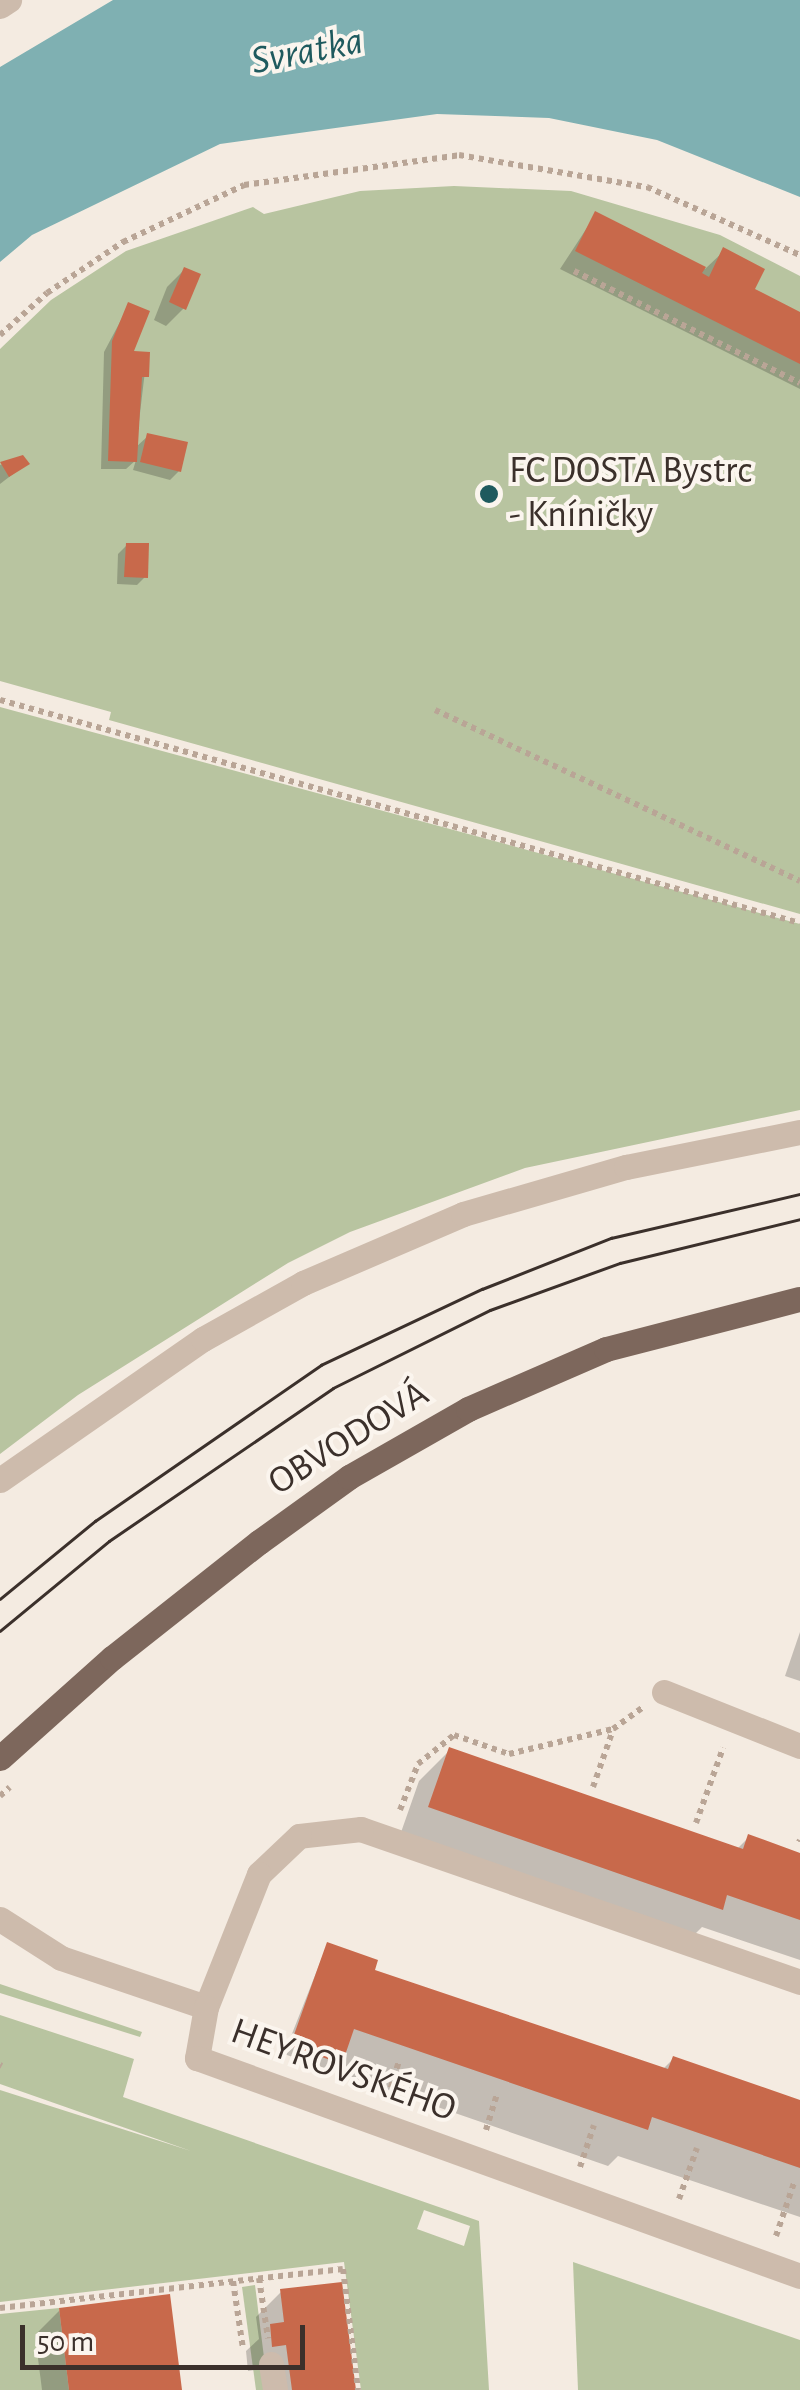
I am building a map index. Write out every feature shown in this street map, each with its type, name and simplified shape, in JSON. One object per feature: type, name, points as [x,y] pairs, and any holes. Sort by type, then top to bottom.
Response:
[{"type":"main road","name":"OBVODOVÁ","points":[[0,1758],[259,1542],[349,1478],[468,1409],[606,1348],[800,1299]]},
{"type":"street","points":[[0,6],[9,0]]},
{"type":"street","points":[[0,1480],[202,1339],[303,1282],[463,1214],[626,1166],[800,1132]]},
{"type":"street","points":[[664,1692],[732,1723],[800,1746]]},
{"type":"street","name":"HEYROVSKÉHO","points":[[800,1982],[361,1829],[298,1836],[259,1874],[206,2007],[197,2058],[800,2276]]},
{"type":"street","points":[[0,1918],[62,1958],[206,2007]]},
{"type":"path","points":[[0,334],[47,292],[123,242],[244,186],[459,155],[648,187],[800,256]]},
{"type":"path","points":[[574,271],[800,383]]},
{"type":"path","points":[[0,700],[800,923]]},
{"type":"path","points":[[435,710],[800,881]]},
{"type":"path","points":[[388,1838],[418,1764],[454,1735],[509,1754],[614,1728],[664,1692]]},
{"type":"path","points":[[696,1822],[732,1723]]},
{"type":"path","points":[[593,1787],[614,1728]]},
{"type":"path","points":[[0,1796],[14,1783]]},
{"type":"path","points":[[572,2193],[594,2125]]},
{"type":"path","points":[[668,2228],[697,2148]]},
{"type":"path","points":[[767,2264],[795,2180]]},
{"type":"path","points":[[0,2308],[344,2269],[358,2390]]},
{"type":"path","points":[[260,2278],[273,2377]]},
{"type":"path","points":[[233,2281],[243,2354]]},
{"type":"green space","name":"FC DOSTA Bystrc - Kníničky","points":[[454,186],[571,191],[720,235],[800,276],[800,914],[109,720],[111,712],[0,681],[0,349],[51,300],[126,251],[253,207],[264,214],[360,191]]},
{"type":"green space","points":[[0,707],[800,924],[800,1110],[525,1168],[350,1232],[288,1263],[78,1395],[0,1454]]},
{"type":"green space","points":[[0,1984],[142,2032],[140,2037],[0,1993]]},
{"type":"green space","points":[[0,2015],[134,2059],[123,2097],[479,2221],[489,2390],[361,2390],[344,2262],[0,2302],[0,2090],[191,2151],[0,2084]],"holes":[[[424,2210],[470,2226],[464,2246],[417,2229]]]},
{"type":"green space","points":[[573,2262],[800,2340],[800,2390],[578,2390]]},
{"type":"green space","points":[[255,2285],[268,2390],[256,2390],[242,2287]]},
{"type":"green space","points":[[59,2308],[69,2390],[0,2390],[0,2314]]},
{"type":"water","name":"Svratka","points":[[113,0],[800,0],[800,197],[657,140],[549,118],[437,114],[220,144],[32,235],[0,262],[0,67]]},
{"type":"building","points":[[595,211],[706,267],[702,273],[709,277],[723,247],[765,269],[755,289],[800,312],[800,364],[575,251]]},
{"type":"building","points":[[184,267],[201,274],[186,310],[169,302]]},
{"type":"building","points":[[128,302],[150,311],[134,351],[150,352],[149,377],[142,377],[137,462],[108,461],[112,341]]},
{"type":"building","points":[[147,433],[188,442],[181,472],[140,462]]},
{"type":"building","points":[[23,455],[30,464],[9,477],[0,462]]},
{"type":"building","points":[[126,543],[149,543],[148,578],[124,577]]},
{"type":"building","points":[[449,1747],[743,1849],[748,1834],[800,1853],[800,1920],[727,1895],[723,1910],[428,1807]]},
{"type":"building","points":[[327,1942],[378,1960],[375,1970],[668,2069],[673,2056],[800,2100],[800,2168],[652,2117],[648,2130],[354,2029],[342,2064],[290,2046]]},
{"type":"building","points":[[342,2282],[356,2390],[292,2390],[286,2345],[272,2347],[270,2324],[284,2322],[280,2289]]},
{"type":"building","points":[[170,2294],[182,2390],[69,2390],[59,2308]]},
{"type":"tram line","points":[[0,1599],[95,1521],[321,1365],[482,1289],[611,1238],[800,1194]]},
{"type":"tram line","points":[[0,1631],[109,1541],[333,1388],[490,1310],[620,1263],[800,1219]]},
{"type":"place","name":"FC DOSTA Bystrc - Kníničky","points":[[489,494]]}]
